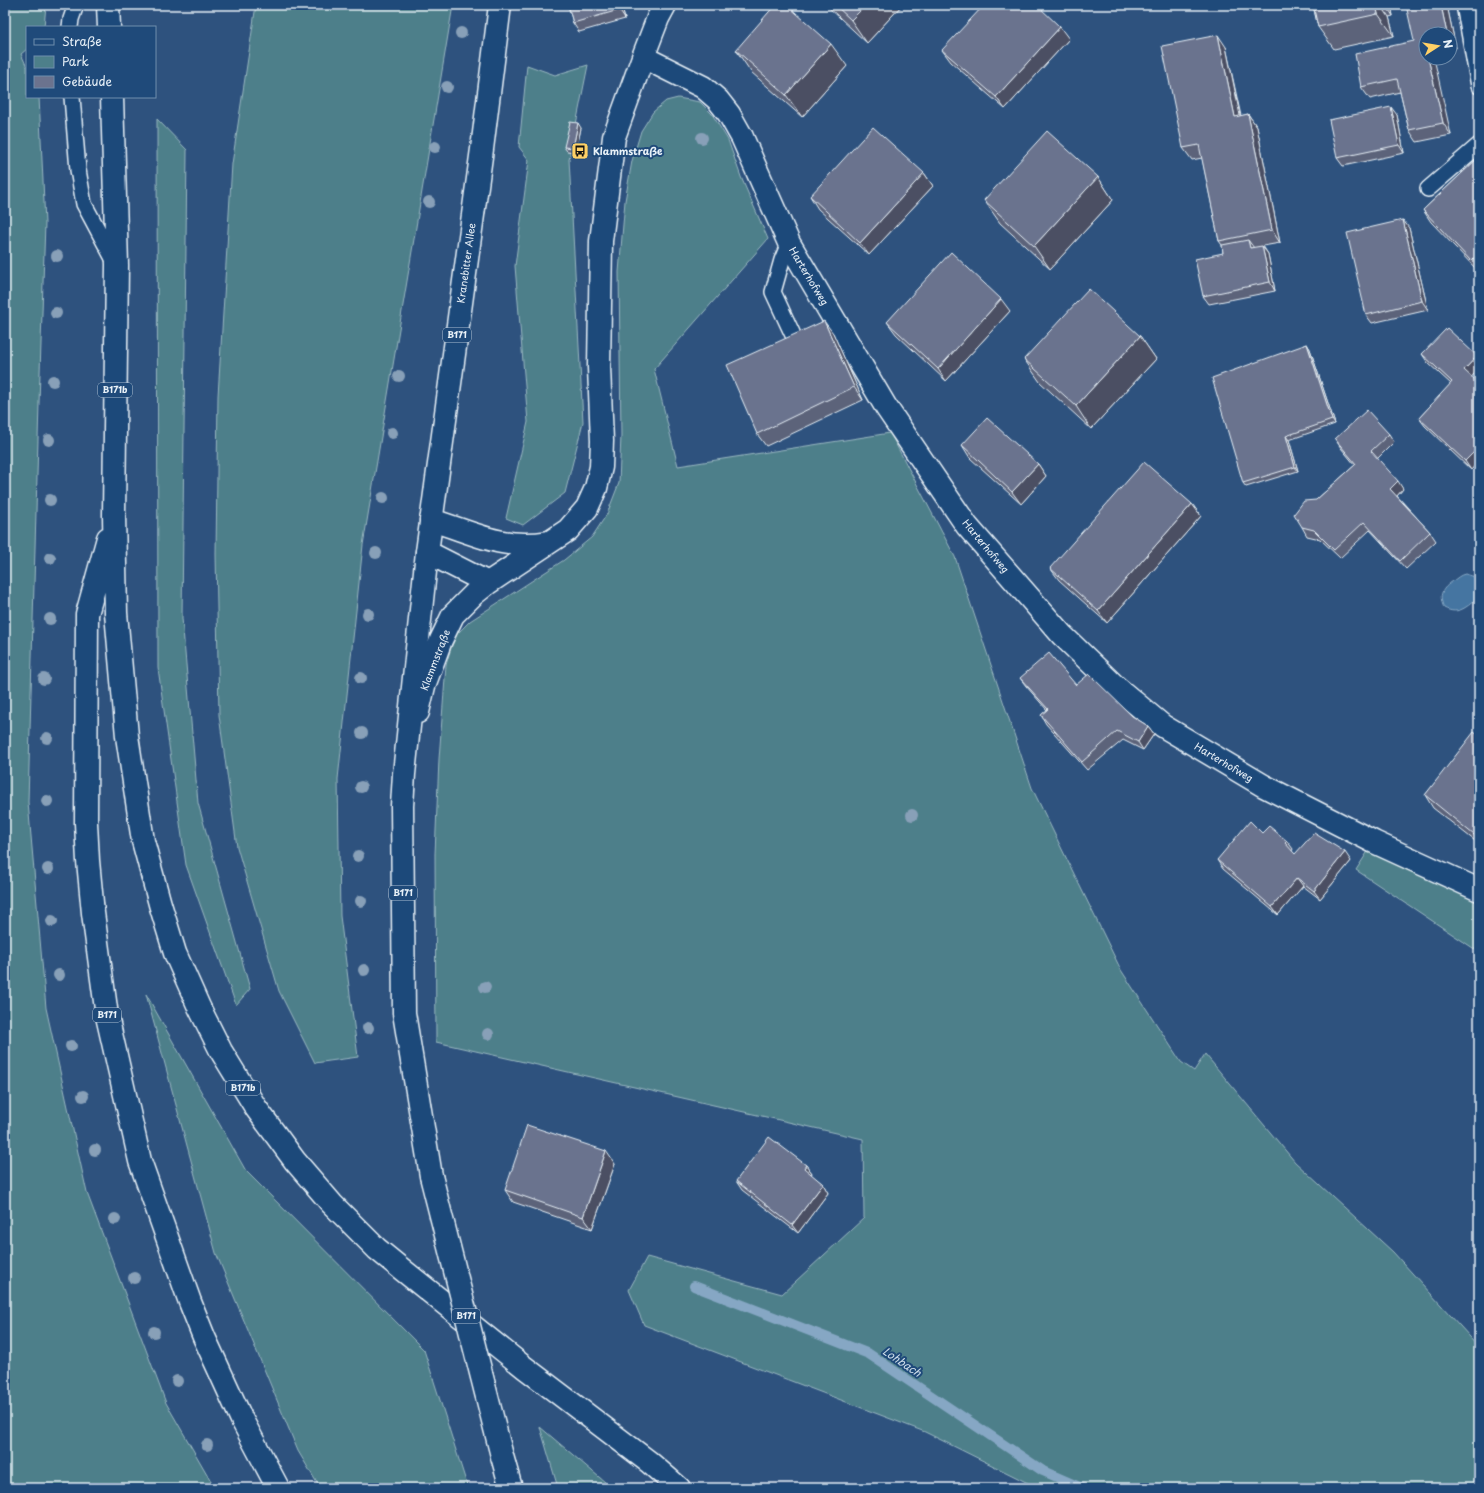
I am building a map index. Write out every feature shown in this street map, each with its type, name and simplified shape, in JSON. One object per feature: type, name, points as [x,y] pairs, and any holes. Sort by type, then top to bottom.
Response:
[{"type":"main road","points":[[108,5],[109,26]]},
{"type":"main road","name":"Kranebitter Allee","points":[[431,520],[500,5]]},
{"type":"main road","name":"Klammstraße","points":[[404,774],[424,686],[441,640],[453,615],[474,594],[488,583],[568,530],[587,508],[596,488],[601,468],[602,441],[599,367],[602,240],[614,137],[658,18],[665,5]]},
{"type":"main road","name":"Harterhofweg","points":[[643,57],[703,87],[718,100],[729,114],[742,137],[789,243],[886,407],[967,526],[1062,635],[1115,686],[1163,726],[1264,786],[1374,842],[1479,890]]},
{"type":"main road","name":"B171b","points":[[112,98],[117,265],[114,515],[116,613],[127,736],[143,841],[175,953],[199,1007],[221,1051],[256,1108],[296,1161],[332,1204],[377,1249],[524,1367],[649,1462],[679,1488]]},
{"type":"main road","name":"B171","points":[[114,515],[87,614],[86,823],[88,861],[107,1016],[140,1161],[190,1302],[204,1337],[242,1420],[278,1488]]},
{"type":"main road","name":"Klammstraße","points":[[431,520],[478,536],[508,544],[535,545],[552,542]]},
{"type":"main road","name":"B171","points":[[431,520],[404,774],[402,814],[404,1013],[431,1176],[511,1488]]},
{"type":"main road","points":[[427,552],[488,583]]},
{"type":"lane","points":[[70,26],[76,5]]},
{"type":"lane","points":[[1464,5],[1479,86]]},
{"type":"lane","points":[[72,98],[78,170],[84,204],[117,265]]},
{"type":"lane","points":[[1428,189],[1479,145]]},
{"type":"lane","points":[[789,243],[782,260],[773,292],[793,335]]},
{"type":"green space","points":[[5,5],[46,5],[44,26],[26,26],[26,50],[21,54],[26,65],[26,98],[39,98],[45,223],[28,802],[46,1008],[87,1193],[166,1403],[215,1488],[5,1488]]},
{"type":"green space","points":[[256,5],[453,5],[363,545],[338,779],[340,916],[358,1057],[315,1063],[279,991],[237,847],[219,715],[216,554],[218,396],[232,164]]},
{"type":"green space","points":[[527,65],[555,75],[588,65],[569,159],[583,422],[565,493],[523,525],[506,518],[528,422],[515,266],[529,160],[519,147]]},
{"type":"green space","points":[[678,98],[700,102],[712,114],[728,140],[741,177],[768,239],[654,369],[678,466],[890,433],[955,557],[1032,788],[1121,970],[1181,1062],[1194,1071],[1205,1054],[1295,1162],[1393,1252],[1479,1347],[1479,1488],[1038,1488],[925,1432],[644,1325],[629,1290],[647,1257],[782,1294],[864,1218],[863,1139],[436,1042],[435,854],[439,759],[446,665],[457,634],[470,621],[564,560],[592,537],[607,514],[619,483],[621,436],[619,272],[625,201],[632,161],[641,131],[653,112],[666,101]]},
{"type":"green space","points":[[157,119],[187,150],[182,618],[198,803],[250,989],[236,1005],[186,865],[158,668]]},
{"type":"green space","points":[[1374,842],[1479,890],[1479,952],[1356,870]]},
{"type":"green space","points":[[146,994],[246,1171],[424,1350],[468,1488],[320,1488],[298,1451],[216,1253]]},
{"type":"green space","points":[[540,1427],[612,1488],[558,1488]]},
{"type":"water","points":[[1465,574],[1479,578],[1479,596],[1463,609],[1454,611],[1444,608],[1441,599],[1442,592],[1449,584]]},
{"type":"building","points":[[568,5],[618,5],[619,10],[573,23]]},
{"type":"building","points":[[775,5],[787,5],[831,44],[786,95],[736,50]]},
{"type":"building","points":[[835,5],[866,5],[851,20]]},
{"type":"building","points":[[984,5],[1037,5],[1060,27],[996,97],[942,50]]},
{"type":"building","points":[[1313,5],[1376,5],[1378,14],[1318,27]]},
{"type":"building","points":[[1406,5],[1441,5],[1445,26],[1418,26],[1418,66],[1430,66],[1443,123],[1409,130],[1397,79],[1361,87],[1355,54],[1414,41]]},
{"type":"building","points":[[1218,35],[1235,117],[1248,114],[1272,230],[1219,241],[1199,145],[1183,148],[1162,46]]},
{"type":"building","points":[[1391,107],[1399,145],[1337,158],[1329,120]]},
{"type":"building","points":[[570,122],[578,123],[573,148],[564,147]]},
{"type":"building","points":[[873,127],[924,173],[860,243],[810,196]]},
{"type":"building","points":[[1047,131],[1098,177],[1034,246],[984,200]]},
{"type":"building","points":[[1479,157],[1479,253],[1471,261],[1423,210]]},
{"type":"building","points":[[1403,220],[1422,301],[1366,315],[1347,233]]},
{"type":"building","points":[[1248,240],[1250,248],[1262,246],[1270,282],[1203,296],[1195,259],[1223,253],[1222,245]]},
{"type":"building","points":[[951,252],[1001,299],[938,369],[887,322]]},
{"type":"building","points":[[1089,289],[1140,336],[1076,406],[1024,359]]},
{"type":"building","points":[[824,321],[854,387],[757,434],[727,365]]},
{"type":"building","points":[[1447,328],[1477,356],[1464,370],[1476,381],[1479,378],[1479,447],[1465,461],[1419,418],[1452,382],[1422,354]]},
{"type":"building","points":[[1307,344],[1332,420],[1286,436],[1295,467],[1243,483],[1212,378]]},
{"type":"building","points":[[1367,410],[1389,434],[1371,451],[1398,481],[1390,489],[1430,532],[1400,561],[1364,522],[1334,550],[1314,530],[1302,527],[1294,514],[1304,501],[1316,500],[1356,464],[1335,439]]},
{"type":"building","points":[[987,418],[1038,464],[1012,492],[962,445]]},
{"type":"building","points":[[1144,462],[1192,504],[1098,611],[1050,568]]},
{"type":"building","points":[[1049,653],[1076,685],[1089,674],[1132,716],[1148,726],[1138,742],[1117,731],[1082,762],[1041,715],[1048,709],[1020,678]]},
{"type":"building","points":[[1474,732],[1479,736],[1479,839],[1425,795]]},
{"type":"building","points":[[1250,821],[1262,833],[1269,826],[1287,841],[1285,843],[1295,854],[1314,833],[1345,852],[1314,891],[1297,878],[1272,907],[1217,860]]},
{"type":"building","points":[[527,1125],[606,1151],[583,1217],[505,1190]]},
{"type":"building","points":[[769,1137],[806,1165],[804,1168],[823,1184],[792,1225],[736,1181]]},
{"type":"waterway","name":"Lohbach","points":[[694,1286],[869,1354],[1043,1471],[1082,1488]]},
{"type":"place","name":"Klammstraße","points":[[580,151]]}]
